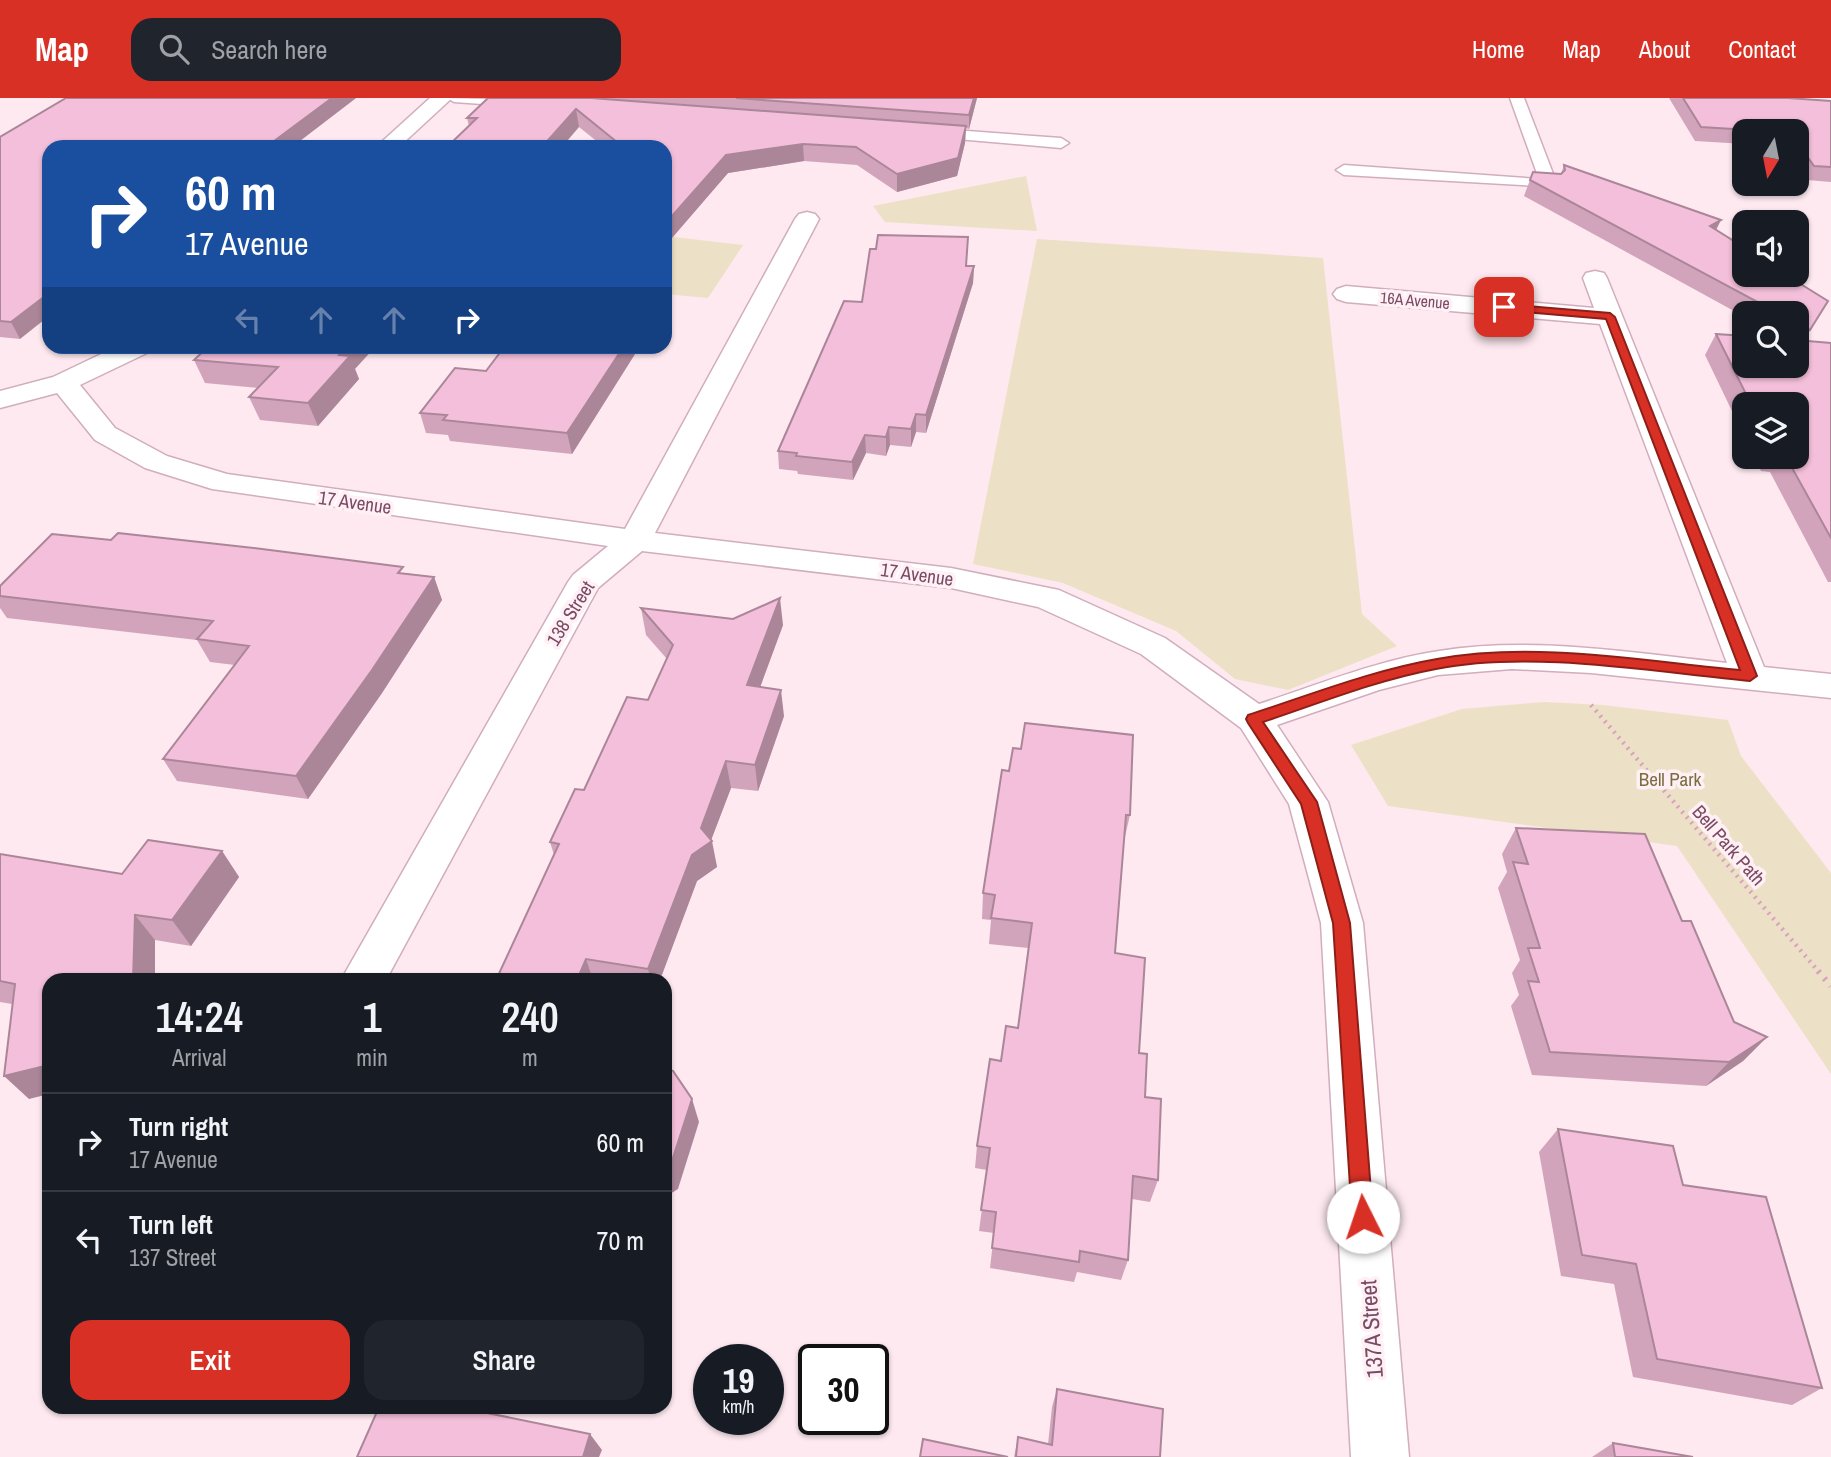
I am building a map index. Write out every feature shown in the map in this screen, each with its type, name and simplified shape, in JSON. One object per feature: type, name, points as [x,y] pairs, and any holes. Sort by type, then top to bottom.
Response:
[{"type":"street","points":[[395,140],[442,98]]},
{"type":"street","name":"138 Street","points":[[367,973],[585,582],[635,540],[807,219]]},
{"type":"street","points":[[1595,278],[1750,676]]},
{"type":"street","name":"16A Avenue","points":[[1346,294],[1610,317]]},
{"type":"street","points":[[0,400],[63,383],[124,354]]},
{"type":"street","name":"17 Avenue","points":[[63,383],[105,434],[156,463],[223,483],[635,540],[951,578],[1047,598],[1153,646],[1254,719]]},
{"type":"street","points":[[1254,719],[1371,680],[1438,663],[1512,657],[1750,676],[1831,686]]},
{"type":"street","name":"137A Street","points":[[1254,719],[1308,802],[1342,923],[1380,1457]]},
{"type":"lane","points":[[454,98],[535,104]]},
{"type":"lane","points":[[1344,170],[1549,184],[1517,98]]},
{"type":"lane","points":[[909,131],[1061,143]]},
{"type":"path","name":"Bell Park Path","points":[[1552,659],[1831,986]]},
{"type":"green space","points":[[1026,176],[1037,231],[885,222],[873,206]]},
{"type":"green space","points":[[672,237],[743,245],[708,298],[672,295]]},
{"type":"green space","points":[[1037,239],[1323,258],[1362,614],[1397,646],[1288,690],[1235,679],[1176,631],[1063,583],[973,564]]},
{"type":"green space","name":"Bell Park","points":[[1544,702],[1603,705],[1728,720],[1741,756],[1831,873],[1831,1074],[1677,846],[1388,806],[1351,745],[1462,709]]},
{"type":"building","points":[[66,98],[332,98],[275,140],[42,140],[42,298],[11,322],[0,321],[0,137]]},
{"type":"building","points":[[488,98],[591,98],[966,126],[958,158],[897,174],[856,147],[803,144],[726,155],[672,216],[672,140],[614,140],[576,109],[548,140],[454,140],[477,118],[467,118]]},
{"type":"building","points":[[736,98],[974,98],[969,115]]},
{"type":"building","points":[[1683,98],[1788,98],[1831,101],[1831,167],[1814,166],[1810,160],[1810,119],[1732,119],[1732,129],[1701,127]]},
{"type":"building","points":[[1564,165],[1721,220],[1710,226],[1732,240],[1732,287],[1805,287],[1828,301],[1810,330],[1809,301],[1756,301],[1530,180],[1533,172],[1561,174],[1565,170]]},
{"type":"building","points":[[878,235],[968,237],[966,266],[974,266],[926,415],[916,414],[911,429],[889,427],[886,437],[865,435],[852,462],[796,456],[797,453],[778,451],[844,301],[862,302],[870,249],[876,249]]},
{"type":"building","points":[[1716,334],[1732,335],[1732,366]]},
{"type":"building","points":[[1809,341],[1831,343],[1831,538],[1793,469],[1809,469],[1809,392],[1745,392],[1738,378],[1809,378]]},
{"type":"building","points":[[200,354],[350,356],[308,403],[249,397],[278,367],[194,360]]},
{"type":"building","points":[[499,354],[619,354],[567,433],[443,420],[447,415],[420,413],[455,368],[486,371]]},
{"type":"building","points":[[118,533],[403,567],[398,573],[434,577],[296,776],[163,759],[249,646],[197,639],[213,621],[0,596],[0,586],[52,534],[111,540]]},
{"type":"building","points":[[780,598],[747,685],[781,690],[755,765],[726,761],[701,828],[712,841],[692,855],[648,969],[586,959],[580,973],[499,973],[559,844],[550,842],[575,789],[584,790],[627,697],[648,700],[673,645],[641,608],[733,619]]},
{"type":"building","points":[[1025,723],[1133,735],[1130,815],[1126,815],[1115,953],[1145,958],[1139,1053],[1147,1054],[1145,1097],[1161,1099],[1158,1180],[1133,1176],[1128,1260],[1080,1251],[1079,1262],[992,1248],[996,1212],[981,1210],[990,1148],[977,1146],[990,1059],[1001,1061],[1006,1026],[1018,1028],[1032,923],[991,918],[995,895],[983,893],[1002,770],[1009,771],[1013,748],[1021,749]]},
{"type":"building","points":[[1516,828],[1645,834],[1682,921],[1691,921],[1734,1022],[1767,1037],[1729,1062],[1550,1052],[1528,981],[1539,982],[1528,948],[1540,948],[1513,862],[1528,864]]},
{"type":"building","points":[[148,840],[222,851],[172,920],[135,915],[133,973],[42,973],[42,1067],[4,1076],[15,984],[0,981],[0,854],[122,874]]},
{"type":"building","points":[[672,1071],[692,1099],[672,1161]]},
{"type":"building","points":[[1558,1129],[1673,1146],[1683,1185],[1766,1197],[1822,1388],[1657,1359],[1636,1264],[1582,1255]]},
{"type":"building","points":[[1057,1389],[1163,1409],[1160,1457],[1016,1457],[1018,1437],[1052,1445]]},
{"type":"building","points":[[376,1414],[492,1414],[590,1434],[583,1457],[357,1457]]},
{"type":"building","points":[[923,1439],[1008,1457],[920,1457]]},
{"type":"building","points":[[1613,1443],[1693,1457],[1615,1457]]},
{"type":"route","points":[[1363,1217],[1342,923],[1308,802],[1254,719],[1371,680],[1438,663],[1512,657],[1591,661],[1750,676],[1610,317],[1504,307]]}]
